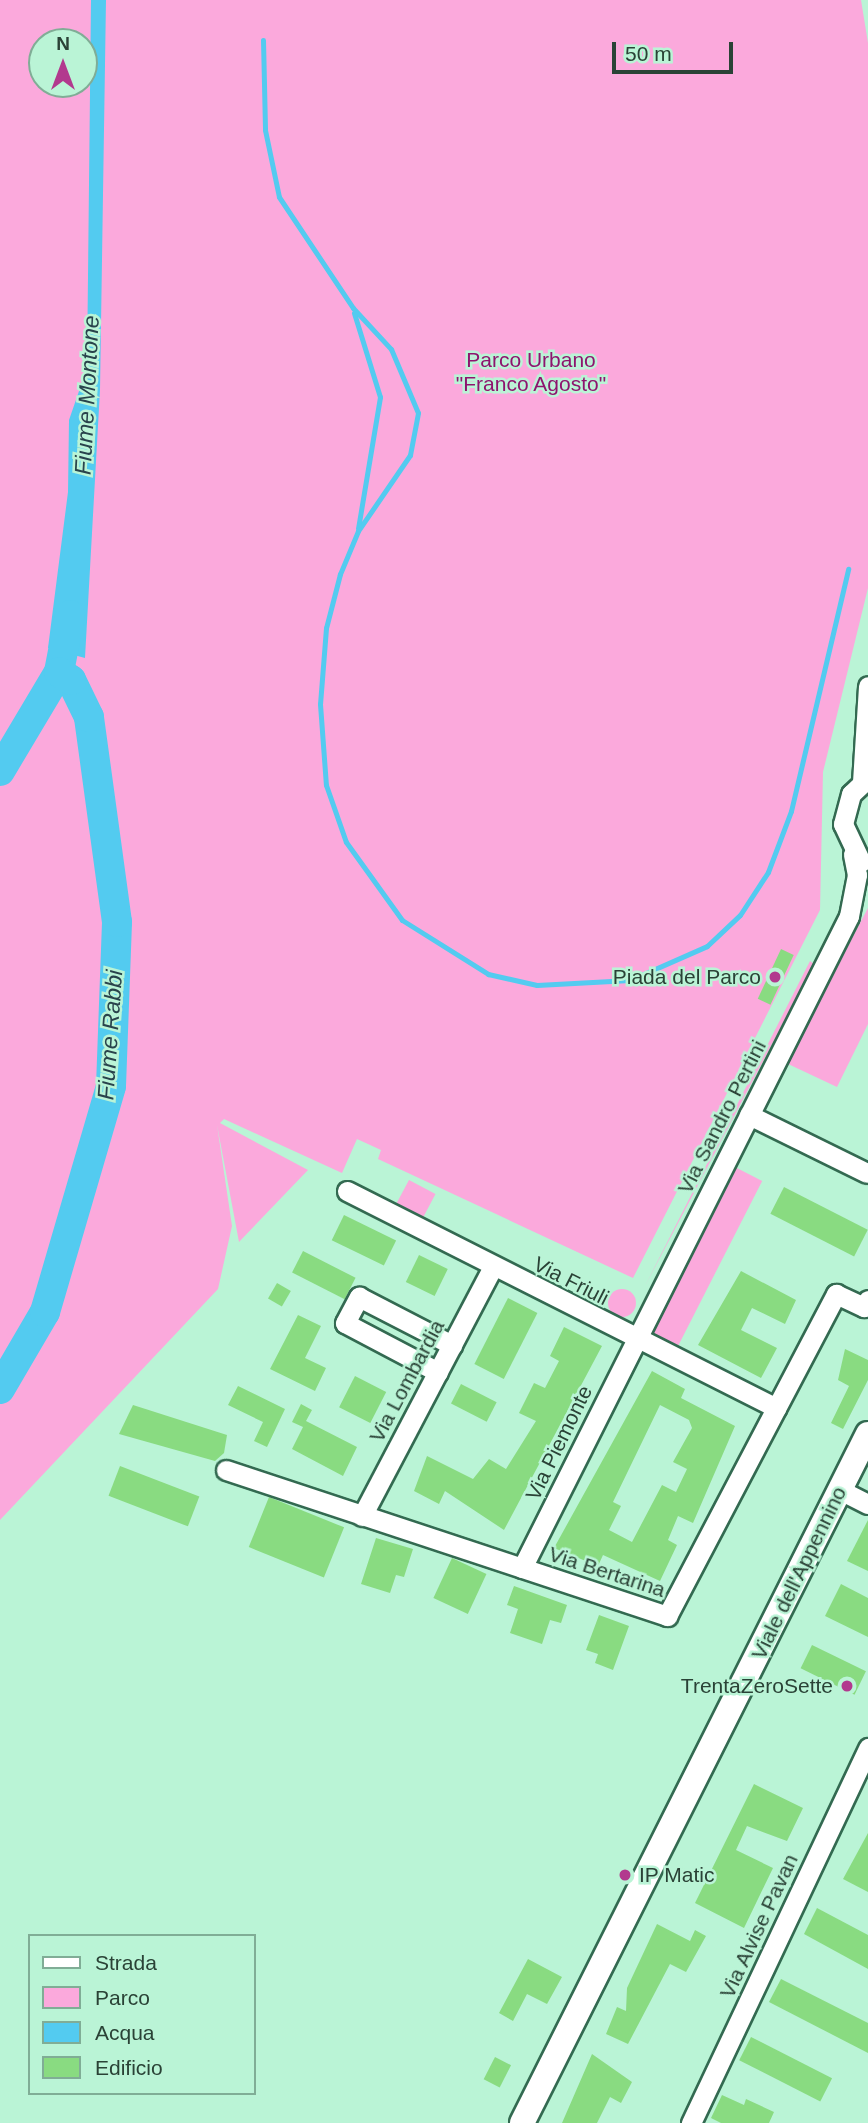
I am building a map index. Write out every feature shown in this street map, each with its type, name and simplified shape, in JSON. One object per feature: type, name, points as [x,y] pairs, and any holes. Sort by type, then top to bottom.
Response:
[{"type":"main road","name":"Viale dell'Appennino","points":[[522,2123],[868,1434]]},
{"type":"street","points":[[865,780],[868,686]]},
{"type":"street","name":"Via Sandro Pertini","points":[[636,1339],[849,916],[861,861],[843,824],[865,780]]},
{"type":"street","name":"Via Sandro Pertini","points":[[849,916],[868,897]]},
{"type":"street","points":[[749,1115],[867,1172]]},
{"type":"street","name":"Via Friuli","points":[[347,1191],[776,1408]]},
{"type":"street","name":"Via Lombardia","points":[[362,1516],[494,1267]]},
{"type":"street","name":"Via Bertarina","points":[[226,1470],[667,1616],[836,1294],[864,1307],[868,1300]]},
{"type":"street","points":[[438,1372],[345,1323],[359,1297],[452,1345]]},
{"type":"street","name":"Via Piemonte","points":[[522,1568],[636,1339]]},
{"type":"street","points":[[840,1490],[868,1504]]},
{"type":"street","name":"Via Alvise Pavan","points":[[691,2123],[868,1748]]},
{"type":"green space","name":"Parco Urbano \"Franco Agosto\"","points":[[0,0],[861,0],[868,43],[868,588],[823,772],[820,910],[633,1278],[378,1159],[381,1150],[357,1139],[342,1173],[224,1119],[220,1123],[308,1170],[239,1242],[217,1125],[232,1226],[218,1289],[0,1520]]},
{"type":"green space","points":[[868,908],[868,1024],[837,1087],[786,1063]]},
{"type":"green space","points":[[810,961],[814,964],[645,1286]]},
{"type":"green space","points":[[731,1165],[762,1181],[678,1346],[647,1330]]},
{"type":"green space","points":[[409,1180],[435,1194],[422,1220],[395,1206]]},
{"type":"green space","points":[[622,1289],[632,1293],[636,1303],[632,1313],[622,1317],[612,1313],[608,1303],[612,1293]]},
{"type":"water","points":[[91,0],[106,0],[100,390],[85,658],[48,648],[68,492],[69,420],[87,368],[90,98],[98,98],[98,28],[91,28]]},
{"type":"building","name":"Piada del Parco","points":[[781,949],[794,955],[770,1005],[758,999]]},
{"type":"building","points":[[784,1187],[868,1230],[854,1256],[770,1214]]},
{"type":"building","points":[[344,1215],[396,1240],[384,1266],[332,1240]]},
{"type":"building","points":[[303,1251],[356,1278],[345,1299],[292,1272]]},
{"type":"building","points":[[419,1255],[448,1269],[435,1296],[406,1282]]},
{"type":"building","points":[[741,1271],[796,1300],[785,1324],[752,1308],[741,1330],[777,1348],[761,1378],[698,1345]]},
{"type":"building","points":[[277,1283],[291,1291],[282,1307],[268,1299]]},
{"type":"building","points":[[508,1298],[537,1313],[504,1379],[474,1364]]},
{"type":"building","points":[[298,1315],[321,1326],[305,1358],[326,1368],[315,1391],[270,1369]]},
{"type":"building","points":[[564,1327],[602,1346],[504,1530],[445,1491],[439,1504],[414,1491],[427,1456],[473,1479],[489,1459],[506,1469],[536,1421],[519,1413],[534,1383],[545,1388],[559,1361],[550,1356]]},
{"type":"building","points":[[845,1349],[868,1360],[868,1380],[843,1429],[831,1423],[849,1386],[838,1380]]},
{"type":"building","points":[[652,1371],[685,1389],[681,1398],[735,1426],[693,1523],[678,1516],[668,1540],[677,1545],[660,1581],[603,1555],[598,1566],[554,1548]],"holes":[[[660,1405],[689,1420],[692,1428],[673,1462],[687,1469],[676,1492],[662,1485],[632,1542],[609,1530],[621,1506],[613,1502]]]},
{"type":"building","points":[[355,1376],[386,1392],[370,1423],[339,1407]]},
{"type":"building","points":[[461,1384],[497,1402],[487,1422],[451,1404]]},
{"type":"building","points":[[238,1386],[285,1409],[267,1447],[254,1441],[263,1422],[228,1405]]},
{"type":"building","points":[[301,1404],[312,1410],[306,1421],[357,1447],[343,1476],[292,1449],[303,1427],[292,1422]]},
{"type":"building","points":[[133,1405],[227,1435],[224,1453],[215,1461],[119,1434]]},
{"type":"building","points":[[120,1466],[199,1496],[188,1526],[109,1496]]},
{"type":"building","points":[[269,1497],[344,1527],[324,1577],[249,1547]]},
{"type":"building","points":[[868,1520],[868,1571],[847,1561]]},
{"type":"building","points":[[376,1538],[413,1549],[404,1577],[396,1575],[390,1593],[361,1584]]},
{"type":"building","points":[[452,1558],[486,1574],[468,1614],[433,1598]]},
{"type":"building","points":[[841,1584],[868,1598],[868,1637],[825,1616]]},
{"type":"building","points":[[514,1586],[567,1605],[561,1623],[550,1620],[542,1644],[510,1633],[518,1609],[507,1605]]},
{"type":"building","points":[[599,1615],[629,1626],[613,1670],[595,1663],[598,1654],[586,1650]]},
{"type":"building","points":[[812,1645],[866,1671],[855,1695],[801,1668]]},
{"type":"building","points":[[754,1784],[803,1808],[787,1841],[747,1826],[736,1850],[773,1868],[744,1928],[695,1903]]},
{"type":"building","points":[[868,1833],[868,1892],[843,1879]]},
{"type":"building","points":[[817,1908],[868,1935],[868,1969],[804,1934]]},
{"type":"building","points":[[657,1924],[690,1941],[695,1930],[706,1936],[686,1972],[670,1964],[628,2044],[606,2034],[617,2007],[626,2011],[627,1988]]},
{"type":"building","points":[[528,1959],[562,1977],[547,2004],[527,1994],[513,2021],[499,2013]]},
{"type":"building","points":[[781,1979],[868,2023],[868,2053],[769,2002]]},
{"type":"building","points":[[751,2037],[832,2078],[820,2101],[739,2060]]},
{"type":"building","points":[[592,2054],[632,2082],[621,2103],[610,2097],[597,2123],[562,2123]]},
{"type":"building","points":[[495,2057],[511,2065],[500,2087],[484,2079]]},
{"type":"building","points":[[722,2095],[744,2105],[746,2099],[774,2112],[769,2123],[721,2123],[711,2118]]},
{"type":"waterway","points":[[263,40],[265,130],[279,197],[353,308],[391,349],[418,413],[410,455],[358,531],[340,574],[326,628],[320,704],[326,785],[346,842],[402,920],[488,974],[537,985],[630,980],[707,946],[740,915],[768,872],[791,811],[848,569]]},
{"type":"waterway","points":[[354,313],[380,397],[358,528]]},
{"type":"waterway","name":"Fiume Montone","points":[[0,771],[59,672],[70,615]]},
{"type":"waterway","name":"Fiume Rabbi","points":[[0,1389],[45,1312],[111,1086],[117,922],[89,717],[71,680],[59,672]]},
{"type":"place","name":"Piada del Parco","points":[[775,977]]},
{"type":"place","name":"TrentaZeroSette","points":[[847,1686]]},
{"type":"place","name":"IP Matic","points":[[625,1875]]}]
